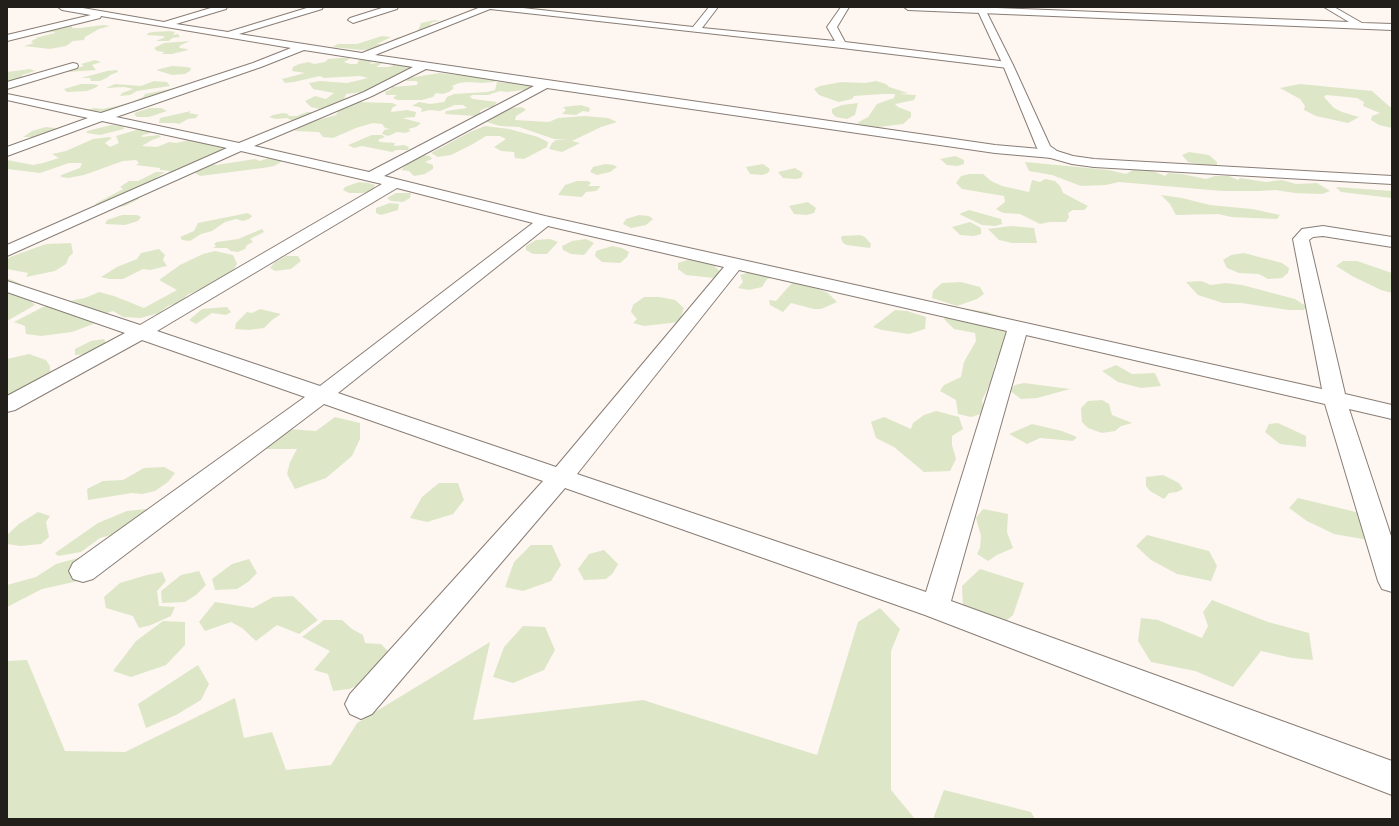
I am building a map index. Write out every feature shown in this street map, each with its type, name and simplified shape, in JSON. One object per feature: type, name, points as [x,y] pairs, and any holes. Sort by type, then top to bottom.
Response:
[{"type":"street","points":[[62,7],[82,8],[105,14],[226,35],[545,84],[995,149],[1052,154],[1072,160],[1094,163],[1392,180]]},
{"type":"street","points":[[162,24],[223,7]]},
{"type":"street","points":[[226,35],[319,7]]},
{"type":"street","points":[[353,20],[394,7]]},
{"type":"street","points":[[364,56],[490,7],[530,11],[574,11],[695,30],[842,45],[1008,65]]},
{"type":"street","points":[[695,30],[714,7]]},
{"type":"street","points":[[842,45],[832,27],[846,7]]},
{"type":"street","points":[[908,7],[1392,26]]},
{"type":"street","points":[[1328,7],[1361,25]]},
{"type":"street","points":[[981,9],[1008,65],[1044,148],[1052,154]]},
{"type":"street","points":[[7,38],[105,14]]},
{"type":"street","points":[[7,152],[101,118],[257,65],[302,47]]},
{"type":"street","points":[[7,251],[240,147],[368,94],[425,65]]},
{"type":"street","points":[[7,86],[74,66]]},
{"type":"street","points":[[371,177],[545,84]]},
{"type":"street","points":[[7,97],[240,147],[371,177],[545,221],[1392,412]]},
{"type":"street","points":[[7,405],[142,332],[395,183]]},
{"type":"street","points":[[83,571],[322,394],[545,221]]},
{"type":"street","points":[[1392,242],[1323,230],[1308,232],[1301,239],[1335,400],[1392,581]]},
{"type":"street","points":[[361,704],[561,477],[735,264]]},
{"type":"street","points":[[7,286],[935,607],[1392,778]]},
{"type":"street","points":[[935,607],[1018,328]]},
{"type":"green space","points":[[435,20],[440,21],[433,22],[430,24],[431,25],[436,26],[446,20],[453,22],[380,49],[361,50],[332,47],[338,44],[357,44],[382,36],[391,37],[377,44],[384,44],[398,37],[408,36],[418,31],[421,23]]},
{"type":"green space","points":[[103,25],[110,26],[99,29],[85,37],[84,40],[73,41],[66,46],[50,49],[24,46],[34,43],[31,42],[38,38],[35,38],[55,33],[38,33],[62,27],[72,26],[72,28],[80,28]]},
{"type":"green space","points":[[153,32],[175,32],[173,35],[178,34],[180,37],[172,38],[169,41],[156,41],[165,37],[147,35],[148,33]]},
{"type":"green space","points":[[190,41],[179,46],[180,48],[188,50],[172,54],[162,54],[164,52],[157,51],[154,48],[164,43]]},
{"type":"green space","points":[[351,58],[344,62],[350,64],[357,64],[359,60],[369,60],[372,62],[369,64],[384,62],[376,67],[389,67],[396,64],[411,67],[396,79],[379,84],[379,88],[371,91],[346,94],[343,102],[320,109],[311,107],[305,101],[315,96],[326,99],[334,93],[313,89],[309,83],[320,81],[347,83],[368,78],[360,76],[324,78],[320,76],[285,83],[282,79],[305,73],[292,71],[293,67],[299,64],[309,62],[314,64],[325,62],[328,59]]},
{"type":"green space","points":[[95,60],[101,62],[92,65],[96,70],[68,72],[84,66],[81,64]]},
{"type":"green space","points":[[172,66],[191,68],[190,71],[185,74],[172,75],[156,70]]},
{"type":"green space","points":[[30,69],[35,71],[22,75],[22,77],[27,78],[7,82],[7,72]]},
{"type":"green space","points":[[117,70],[118,72],[100,81],[91,81],[90,78],[81,78],[107,71]]},
{"type":"green space","points":[[439,73],[475,77],[491,77],[499,80],[483,83],[459,83],[452,86],[454,88],[449,92],[443,94],[436,93],[433,97],[422,100],[397,100],[393,98],[397,95],[386,95],[385,92],[392,87],[417,85],[418,82],[406,81],[409,78]]},
{"type":"green space","points":[[513,80],[523,82],[521,85],[530,86],[531,89],[507,92],[500,91],[488,95],[472,95],[470,97],[473,99],[497,102],[493,107],[485,108],[480,111],[480,114],[475,116],[445,114],[446,111],[467,108],[463,105],[455,105],[440,111],[430,110],[421,112],[422,109],[419,107],[412,106],[419,102],[430,104],[444,102],[447,97],[454,94],[487,92],[495,90],[497,82],[507,83]]},
{"type":"green space","points":[[154,81],[167,82],[170,86],[137,91],[130,95],[120,96],[122,93],[133,89],[124,87],[106,88],[115,84],[141,86]]},
{"type":"green space","points":[[876,81],[908,93],[900,94],[916,95],[914,100],[895,104],[898,107],[911,112],[911,117],[903,124],[871,128],[857,123],[868,117],[877,104],[894,98],[895,94],[854,96],[852,99],[839,102],[819,95],[814,89],[820,86],[841,82],[865,83]]},
{"type":"green space","points":[[81,84],[99,85],[87,91],[67,92],[64,89]]},
{"type":"green space","points":[[1300,84],[1372,91],[1390,107],[1392,107],[1392,128],[1379,125],[1371,120],[1372,116],[1380,113],[1363,106],[1364,102],[1357,98],[1326,95],[1324,97],[1334,108],[1359,117],[1348,123],[1316,116],[1304,110],[1305,106],[1300,99],[1280,88]]},
{"type":"green space","points":[[180,87],[171,92],[104,112],[97,111],[86,113],[82,111],[117,106],[135,101],[143,97],[145,94]]},
{"type":"green space","points":[[359,102],[392,103],[397,105],[392,108],[391,112],[407,110],[416,112],[415,117],[402,118],[421,123],[416,127],[408,129],[411,131],[405,133],[397,132],[388,136],[382,134],[384,130],[390,129],[385,128],[382,124],[373,123],[356,128],[333,138],[323,137],[319,132],[294,131],[307,123],[336,115],[338,112],[337,110]]},
{"type":"green space","points":[[858,103],[855,115],[847,119],[836,117],[832,113],[832,109],[842,105]]},
{"type":"green space","points":[[581,105],[590,108],[589,112],[583,111],[576,115],[562,114],[566,110],[563,107]]},
{"type":"green space","points":[[522,107],[526,110],[516,116],[515,120],[549,122],[558,118],[585,116],[608,118],[617,122],[601,127],[572,141],[580,143],[562,152],[549,149],[552,143],[556,140],[568,140],[554,139],[519,127],[500,126],[483,121],[497,113]]},
{"type":"green space","points":[[150,108],[161,108],[167,111],[149,117],[137,117],[134,114]]},
{"type":"green space","points":[[191,111],[189,113],[199,115],[196,117],[197,118],[188,119],[179,124],[159,123],[160,118]]},
{"type":"green space","points":[[307,112],[315,112],[293,121],[287,118],[276,119],[269,117],[283,113],[288,114],[289,116],[297,116]]},
{"type":"green space","points":[[111,125],[123,126],[124,129],[100,135],[87,133],[87,131]]},
{"type":"green space","points":[[485,126],[509,129],[538,137],[548,142],[547,147],[524,159],[515,158],[514,152],[501,151],[494,147],[506,139],[500,136],[486,136],[451,155],[438,157],[431,153],[470,132]]},
{"type":"green space","points":[[46,127],[63,129],[36,137],[23,137],[32,131]]},
{"type":"green space","points":[[143,128],[151,130],[151,133],[141,137],[159,135],[161,137],[142,146],[157,147],[169,142],[176,143],[193,139],[222,145],[225,148],[223,153],[202,164],[216,165],[255,159],[260,161],[274,156],[286,159],[274,166],[200,176],[189,169],[167,174],[170,171],[160,170],[160,168],[136,165],[139,163],[136,160],[123,161],[84,175],[68,178],[61,177],[61,175],[80,168],[82,163],[69,163],[40,173],[7,169],[7,160],[33,165],[43,163],[59,158],[52,154],[66,151],[93,139],[112,138],[105,143],[110,147],[119,143],[116,136]]},
{"type":"green space","points":[[372,135],[382,135],[385,137],[378,140],[380,142],[395,143],[394,146],[404,145],[409,147],[408,150],[396,150],[392,152],[362,146],[354,148],[348,145]]},
{"type":"green space","points":[[1189,152],[1209,155],[1217,162],[1217,165],[1203,165],[1188,162],[1182,155]]},
{"type":"green space","points":[[422,155],[430,156],[432,159],[425,162],[433,165],[433,169],[425,174],[414,176],[409,171],[401,170],[412,159]]},
{"type":"green space","points":[[955,156],[964,160],[964,164],[958,166],[947,165],[940,159]]},
{"type":"green space","points":[[1025,162],[1109,170],[1126,174],[1133,170],[1153,171],[1165,176],[1168,173],[1182,174],[1206,179],[1215,176],[1229,176],[1238,180],[1240,178],[1266,182],[1282,180],[1296,184],[1317,183],[1330,191],[1322,194],[1295,193],[1275,190],[1222,191],[1119,182],[1106,185],[1081,186],[1052,175],[1029,171]]},
{"type":"green space","points":[[605,164],[614,165],[617,167],[610,172],[597,175],[590,172],[593,167]]},
{"type":"green space","points":[[763,164],[770,169],[768,173],[762,175],[750,174],[746,167]]},
{"type":"green space","points":[[795,168],[803,173],[801,178],[783,178],[778,172]]},
{"type":"green space","points":[[156,172],[165,172],[156,178],[158,187],[140,191],[139,199],[125,206],[104,209],[95,204],[123,189],[120,187],[129,181],[138,181]]},
{"type":"green space","points":[[969,174],[983,174],[991,181],[1002,186],[1029,192],[1032,180],[1040,182],[1045,179],[1055,181],[1060,186],[1063,193],[1088,206],[1084,210],[1073,210],[1068,213],[1069,217],[1066,222],[1050,222],[1040,224],[1020,214],[1003,213],[996,209],[1005,202],[1004,196],[962,189],[956,183],[961,176]]},
{"type":"green space","points":[[577,181],[588,181],[591,183],[588,186],[601,186],[596,191],[586,192],[582,197],[558,195],[565,185]]},
{"type":"green space","points":[[359,182],[375,185],[373,190],[363,193],[349,193],[343,190],[345,187]]},
{"type":"green space","points":[[1336,187],[1392,191],[1392,198],[1341,192]]},
{"type":"green space","points":[[396,193],[411,193],[410,198],[403,202],[391,201],[387,198]]},
{"type":"green space","points":[[1161,195],[1182,198],[1210,205],[1252,209],[1280,215],[1277,219],[1231,217],[1218,214],[1176,215],[1170,204]]},
{"type":"green space","points":[[808,202],[816,208],[814,213],[807,215],[794,214],[789,206]]},
{"type":"green space","points":[[390,203],[399,204],[398,210],[381,215],[376,213],[376,208]]},
{"type":"green space","points":[[969,210],[1001,219],[1002,224],[995,226],[982,225],[959,214]]},
{"type":"green space","points":[[248,213],[252,216],[249,219],[243,221],[236,219],[225,222],[212,231],[201,234],[190,241],[182,240],[180,237],[194,231],[198,223]]},
{"type":"green space","points":[[122,215],[137,215],[141,217],[138,221],[125,225],[105,224],[107,220]]},
{"type":"green space","points":[[639,215],[649,216],[653,219],[646,225],[631,228],[623,224],[626,219]]},
{"type":"green space","points":[[970,222],[981,228],[981,234],[974,236],[960,235],[952,227]]},
{"type":"green space","points":[[1011,226],[1034,228],[1037,243],[1012,243],[999,240],[988,229]]},
{"type":"green space","points":[[262,229],[264,232],[250,239],[253,242],[247,245],[245,249],[238,252],[231,251],[227,248],[213,248],[216,246],[214,244],[217,242],[238,239]]},
{"type":"green space","points":[[860,235],[865,237],[871,244],[870,248],[847,245],[843,243],[841,238],[842,236]]},
{"type":"green space","points":[[550,239],[558,242],[547,254],[533,254],[526,250],[526,246],[536,240]]},
{"type":"green space","points":[[586,239],[594,243],[584,255],[571,254],[563,250],[562,246],[572,241]]},
{"type":"green space","points":[[71,243],[73,253],[69,257],[66,264],[55,271],[26,277],[28,273],[7,269],[7,259],[10,257],[46,244]]},
{"type":"green space","points":[[612,246],[622,248],[629,252],[627,257],[620,263],[602,262],[595,256],[596,251]]},
{"type":"green space","points":[[159,249],[165,255],[163,260],[167,266],[150,270],[143,269],[123,279],[109,279],[101,277],[117,267],[137,259],[141,253]]},
{"type":"green space","points":[[215,251],[233,255],[237,264],[232,272],[213,284],[187,295],[182,302],[168,306],[159,313],[141,318],[123,317],[113,311],[101,315],[69,301],[85,298],[99,292],[114,296],[144,308],[177,290],[159,280],[180,265],[203,254]]},
{"type":"green space","points":[[1244,253],[1282,263],[1289,268],[1288,273],[1282,278],[1268,279],[1259,274],[1239,273],[1227,268],[1223,260],[1231,255]]},
{"type":"green space","points":[[286,256],[298,256],[301,261],[291,269],[275,271],[270,268],[275,262]]},
{"type":"green space","points":[[694,258],[712,264],[721,272],[714,278],[686,275],[678,269],[678,263]]},
{"type":"green space","points":[[1343,261],[1357,261],[1392,273],[1392,293],[1381,290],[1352,276],[1336,266]]},
{"type":"green space","points":[[750,272],[775,277],[767,279],[762,287],[749,290],[738,288],[743,282],[740,275]]},
{"type":"green space","points":[[7,278],[21,284],[19,290],[35,305],[7,321]]},
{"type":"green space","points":[[1201,281],[1211,285],[1226,283],[1242,285],[1295,299],[1306,306],[1304,310],[1289,310],[1241,303],[1223,303],[1198,295],[1186,282]]},
{"type":"green space","points":[[795,282],[814,287],[828,293],[837,302],[821,309],[814,309],[791,303],[783,312],[770,305],[769,300],[776,301],[791,284]]},
{"type":"green space","points":[[961,282],[980,287],[984,294],[977,299],[957,306],[932,298],[933,291],[942,283]]},
{"type":"green space","points":[[644,297],[659,297],[675,300],[684,308],[679,322],[644,326],[633,323],[637,319],[631,312],[633,305]]},
{"type":"green space","points":[[54,304],[96,323],[72,332],[41,336],[26,334],[25,326],[14,322],[43,307]]},
{"type":"green space","points":[[227,307],[231,312],[226,315],[212,313],[196,324],[189,320],[202,309]]},
{"type":"green space","points":[[962,308],[987,312],[1006,319],[1007,330],[1004,346],[995,364],[991,382],[982,400],[984,413],[971,417],[958,414],[956,400],[940,391],[944,385],[961,377],[964,362],[976,341],[975,333],[954,329],[944,319],[950,310]]},
{"type":"green space","points":[[260,309],[281,314],[264,328],[249,330],[235,329],[236,323],[247,312],[252,313]]},
{"type":"green space","points":[[895,310],[907,311],[926,317],[925,329],[909,334],[882,330],[873,327]]},
{"type":"green space","points":[[104,339],[107,346],[91,354],[75,355],[75,349],[91,341]]},
{"type":"green space","points":[[29,354],[46,360],[50,366],[50,372],[43,379],[12,395],[7,396],[7,359]]},
{"type":"green space","points":[[1116,365],[1132,374],[1155,373],[1161,386],[1141,388],[1118,382],[1102,371]]},
{"type":"green space","points":[[1024,383],[1070,389],[1037,398],[1021,399],[1009,390],[1015,385]]},
{"type":"green space","points":[[1102,400],[1109,404],[1112,415],[1132,423],[1121,426],[1115,431],[1102,433],[1088,428],[1082,422],[1081,408],[1088,401]]},
{"type":"green space","points":[[936,411],[959,417],[963,429],[952,436],[952,445],[956,459],[950,471],[924,472],[894,447],[876,438],[871,422],[884,417],[911,429],[913,423],[924,415]]},
{"type":"green space","points":[[335,417],[360,423],[360,439],[352,456],[326,478],[295,489],[287,474],[290,462],[297,449],[257,449],[289,429],[316,431]]},
{"type":"green space","points":[[1278,423],[1306,436],[1306,447],[1280,444],[1265,432],[1269,424]]},
{"type":"green space","points":[[1032,424],[1062,431],[1077,437],[1073,441],[1040,438],[1027,444],[1009,434]]},
{"type":"green space","points":[[164,467],[175,473],[168,482],[155,491],[142,494],[132,493],[88,500],[87,489],[103,481],[123,480],[144,468]]},
{"type":"green space","points":[[1163,475],[1179,483],[1183,489],[1177,492],[1169,493],[1164,499],[1150,491],[1146,486],[1146,477]]},
{"type":"green space","points":[[439,483],[458,483],[464,500],[453,514],[427,522],[410,518],[422,497]]},
{"type":"green space","points":[[1298,498],[1360,513],[1368,540],[1334,534],[1307,521],[1289,508]]},
{"type":"green space","points":[[146,509],[147,519],[115,534],[100,538],[81,552],[58,556],[55,553],[98,523],[127,511]]},
{"type":"green space","points":[[983,509],[1008,514],[1007,532],[1013,548],[988,561],[977,554],[980,548],[981,536],[976,518]]},
{"type":"green space","points":[[38,512],[50,516],[46,522],[49,537],[41,544],[21,546],[7,544],[7,535],[19,524]]},
{"type":"green space","points":[[1147,535],[1209,551],[1217,566],[1211,581],[1177,574],[1151,560],[1136,546]]},
{"type":"green space","points":[[531,545],[552,545],[561,565],[551,581],[523,591],[505,587],[514,562]]},
{"type":"green space","points":[[604,550],[618,564],[613,573],[606,579],[584,580],[578,569],[589,554]]},
{"type":"green space","points":[[93,554],[92,578],[42,589],[7,607],[7,585],[36,577],[56,564]]},
{"type":"green space","points":[[249,559],[257,573],[248,582],[237,589],[215,590],[212,579],[232,564]]},
{"type":"green space","points":[[980,569],[1024,583],[1013,615],[1006,621],[977,615],[963,607],[962,586]]},
{"type":"green space","points":[[199,571],[206,585],[196,595],[185,602],[162,603],[161,591],[181,575]]},
{"type":"green space","points":[[162,572],[166,581],[157,591],[159,606],[175,607],[171,616],[151,625],[139,628],[133,616],[106,608],[104,597],[120,583]]},
{"type":"green space","points":[[293,596],[318,620],[299,634],[277,625],[256,641],[242,628],[231,622],[205,631],[199,622],[215,602],[253,608],[273,597]]},
{"type":"green space","points":[[1212,600],[1268,622],[1309,633],[1313,660],[1292,658],[1261,651],[1233,687],[1195,671],[1151,662],[1138,641],[1141,618],[1158,620],[1202,638],[1208,626],[1203,612]]},
{"type":"green space","points":[[880,608],[900,629],[891,651],[891,790],[915,819],[7,819],[7,661],[27,660],[65,751],[125,752],[235,698],[244,738],[272,732],[286,770],[331,765],[357,723],[490,642],[473,720],[643,700],[817,755],[858,622]]},
{"type":"green space","points":[[324,620],[342,620],[352,629],[363,635],[365,643],[381,644],[390,653],[386,662],[367,673],[359,685],[349,689],[333,691],[328,674],[314,670],[330,651],[302,637]]},
{"type":"green space","points":[[163,621],[185,622],[185,645],[166,665],[131,677],[113,671],[136,641]]},
{"type":"green space","points":[[523,626],[545,627],[555,650],[544,670],[513,683],[493,677],[504,647]]},
{"type":"green space","points":[[198,665],[209,684],[201,700],[176,715],[146,728],[138,704]]},
{"type":"green space","points":[[944,790],[1031,812],[1035,819],[933,819]]}]
